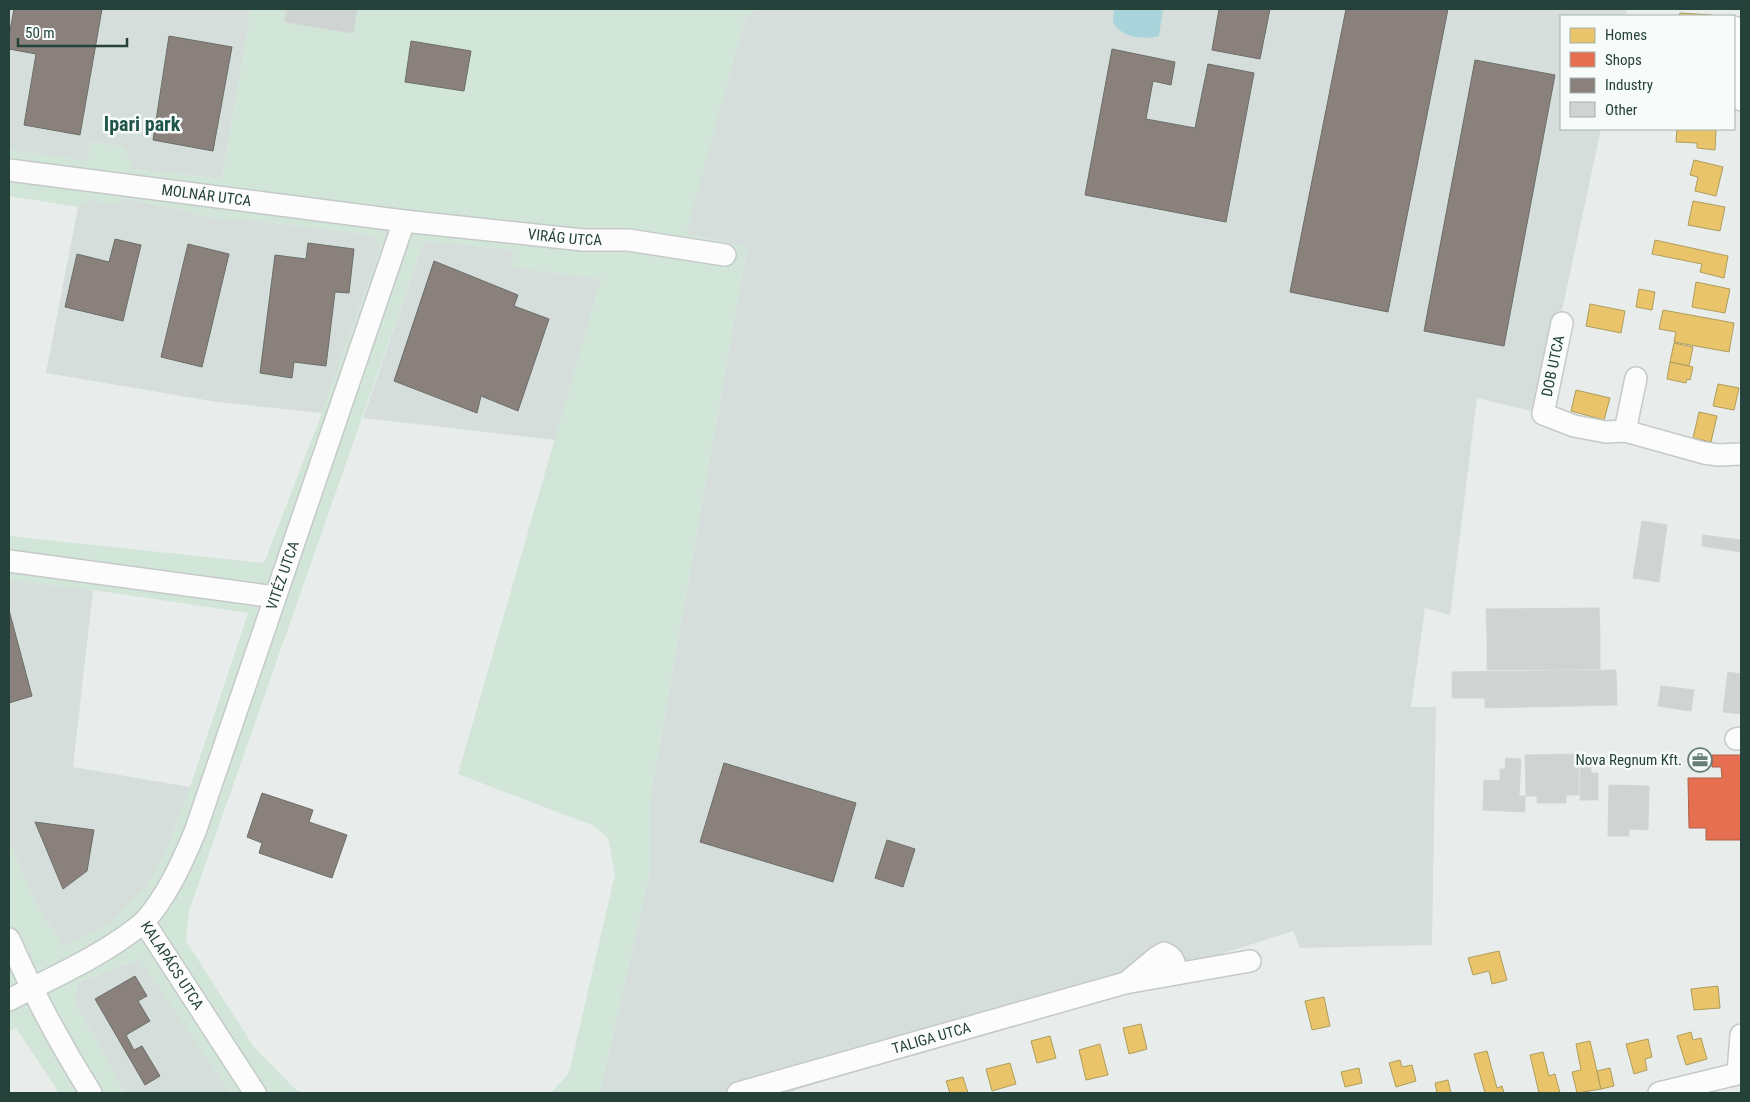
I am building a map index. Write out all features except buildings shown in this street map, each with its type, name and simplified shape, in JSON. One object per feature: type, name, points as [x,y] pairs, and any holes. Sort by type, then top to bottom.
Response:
[{"type":"street","points":[[1735,37],[1741,100]]},
{"type":"street","name":"MOLNÁR UTCA","points":[[9,170],[404,221]]},
{"type":"street","name":"VIRÁG UTCA","points":[[404,221],[583,240],[628,240],[725,255]]},
{"type":"street","name":"VITÉZ UTCA","points":[[144,922],[166,893],[195,832],[404,221]]},
{"type":"street","name":"DOB UTCA","points":[[1562,323],[1543,414],[1574,426],[1606,432],[1625,431],[1704,453],[1718,455],[1741,454]]},
{"type":"street","points":[[1625,431],[1636,378]]},
{"type":"street","points":[[9,561],[275,597]]},
{"type":"street","name":"KALAPÁCS UTCA","points":[[9,1000],[94,957],[144,922],[255,1093]]},
{"type":"street","points":[[9,940],[56,1036],[91,1093]]},
{"type":"street","name":"TALIGA UTCA","points":[[738,1093],[1125,983],[1250,961]]},
{"type":"street","points":[[1658,1093],[1733,1079],[1741,1035]]},
{"type":"shaded area","points":[[9,9],[251,9],[222,179],[134,169],[124,147],[92,142],[86,161],[9,150]]},
{"type":"shaded area","points":[[757,9],[1627,9],[1625,15],[1560,15],[1560,130],[1601,130],[1540,413],[1477,398],[1450,615],[1425,608],[1411,707],[1436,707],[1432,945],[1300,948],[1293,931],[787,1093],[600,1093],[650,871],[650,800],[747,247],[685,234],[746,15]]},
{"type":"shaded area","points":[[122,198],[189,211],[204,217],[257,221],[373,235],[381,247],[322,413],[217,402],[46,373],[78,207],[88,200],[117,204]]},
{"type":"shaded area","points":[[424,241],[514,250],[511,267],[601,279],[555,440],[363,418]]},
{"type":"shaded area","points":[[9,580],[93,590],[73,767],[190,787],[165,855],[145,888],[109,925],[64,947],[34,901],[9,840]]},
{"type":"shaded area","points":[[140,959],[231,1093],[125,1093],[74,1000],[79,982]]},
{"type":"green space","points":[[251,9],[757,9],[746,15],[686,234],[747,247],[650,800],[650,871],[600,1093],[551,1093],[569,1073],[615,874],[608,838],[594,826],[458,774],[601,279],[511,267],[513,250],[424,241],[189,911],[186,941],[254,1047],[295,1089],[303,1093],[231,1093],[139,959],[79,982],[74,1000],[125,1093],[59,1093],[16,1028],[9,1031],[9,840],[34,901],[64,947],[109,925],[145,888],[165,855],[190,787],[248,613],[93,590],[9,580],[9,536],[264,563],[322,413],[381,247],[373,235],[257,221],[204,217],[189,211],[122,198],[117,204],[88,200],[78,207],[9,196],[9,150],[86,161],[92,142],[124,147],[134,169],[222,179]]},
{"type":"water","points":[[1114,9],[1163,9],[1159,36],[1140,38],[1122,32],[1113,23]]},
{"type":"place","name":"Nova Regnum Kft.","points":[[1700,760]]},
{"type":"district","name":"Ipari park","points":[[142,124]]}]
